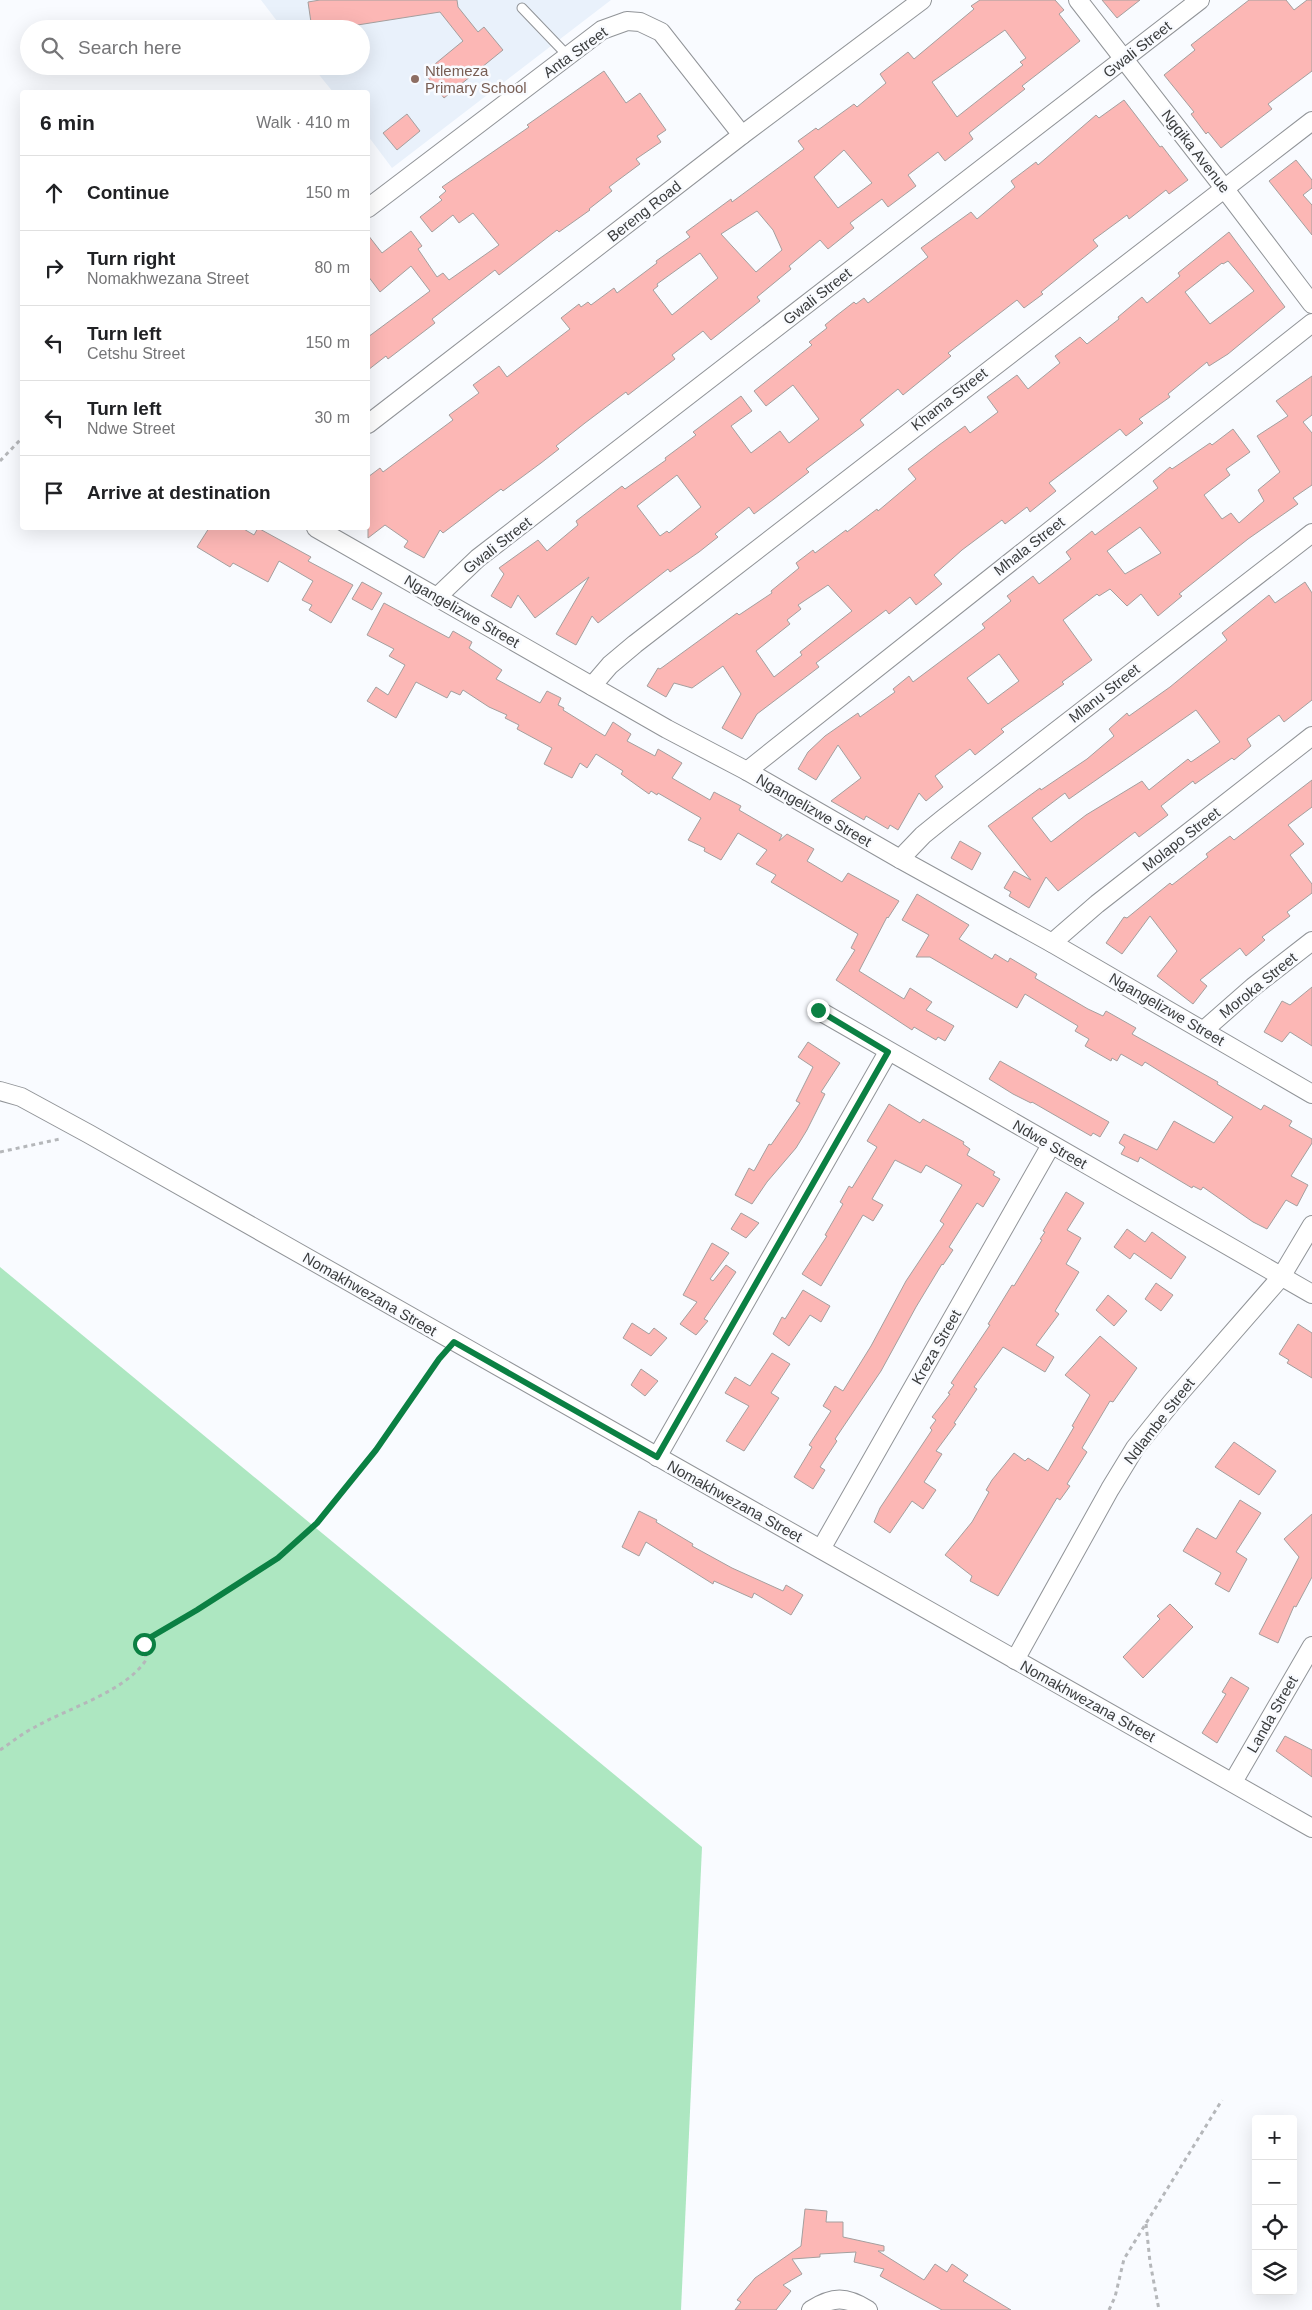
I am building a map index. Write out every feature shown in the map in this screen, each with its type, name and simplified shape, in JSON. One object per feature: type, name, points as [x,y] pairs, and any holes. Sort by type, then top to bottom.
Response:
[{"type":"street","name":"Bereng Road","points":[[370,422],[742,135],[922,0]]},
{"type":"street","name":"Ngqika Avenue","points":[[1078,0],[1312,304]]},
{"type":"street","name":"Gwali Street","points":[[437,597],[478,558],[1200,0]]},
{"type":"street","name":"Anta Street","points":[[370,206],[602,30],[614,24],[627,21],[650,25],[661,32],[742,135]]},
{"type":"street","name":"Khama Street","points":[[592,686],[610,665],[634,644],[1312,121]]},
{"type":"street","name":"Mhala Street","points":[[747,771],[1312,323]]},
{"type":"street","name":"Ngangelizwe Street","points":[[320,530],[592,686],[747,771],[900,860],[1052,943],[1312,1094]]},
{"type":"street","name":"Mlanu Street","points":[[900,860],[923,835],[944,818],[1312,533]]},
{"type":"street","name":"Molapo Street","points":[[1052,943],[1097,904],[1312,736]]},
{"type":"street","name":"Moroka Street","points":[[1204,1030],[1253,987],[1312,941]]},
{"type":"street","name":"Ndwe Street","points":[[818,1010],[1281,1278]]},
{"type":"street","points":[[657,1457],[888,1052]]},
{"type":"street","name":"Nomakhwezana Street","points":[[0,1091],[21,1097],[89,1134],[1312,1828]]},
{"type":"street","name":"Kreza Street","points":[[821,1549],[1051,1145]]},
{"type":"street","name":"Ndlambe Street","points":[[1015,1660],[1110,1490],[1136,1448],[1172,1402],[1281,1278],[1312,1224]]},
{"type":"street","points":[[1281,1278],[1312,1294]]},
{"type":"street","name":"Landa Street","points":[[1233,1782],[1312,1646]]},
{"type":"street","points":[[811,2310],[824,2302],[844,2299],[868,2310]]},
{"type":"lane","points":[[522,8],[568,56]]},
{"type":"path","points":[[0,461],[20,440]]},
{"type":"path","points":[[0,1152],[89,1134]]},
{"type":"path","points":[[0,1750],[35,1727],[90,1701],[139,1670],[146,1660],[144,1644],[151,1637],[278,1558],[297,1541],[317,1523],[376,1450],[439,1359],[454,1342]]},
{"type":"path","points":[[1110,2310],[1124,2258],[1222,2100]]},
{"type":"path","points":[[1146,2222],[1150,2262],[1159,2310]]},
{"type":"shaded area","name":"Ntlemeza Primary School","points":[[261,0],[611,0],[392,168],[370,139],[370,90],[331,90],[319,75],[370,75],[370,20],[276,20]]},
{"type":"green space","points":[[0,1267],[702,1847],[681,2310],[0,2310]]},
{"type":"building","points":[[320,0],[457,0],[458,7],[478,32],[484,27],[503,50],[444,98],[424,73],[463,41],[440,12],[370,23],[370,20],[311,20],[308,2]]},
{"type":"building","points":[[980,0],[1055,0],[1064,10],[1059,14],[1080,41],[1022,86],[1025,89],[969,133],[973,139],[945,161],[938,152],[908,175],[916,186],[888,207],[882,199],[850,223],[854,228],[828,249],[820,240],[789,266],[791,269],[757,297],[760,301],[711,340],[703,331],[672,355],[675,359],[628,395],[626,392],[585,423],[556,446],[559,449],[541,463],[503,491],[501,489],[443,533],[440,530],[424,558],[404,547],[408,541],[385,525],[368,538],[368,530],[370,530],[370,476],[380,468],[383,472],[453,420],[449,415],[479,393],[473,385],[499,366],[507,377],[570,329],[561,318],[579,304],[581,307],[588,302],[591,305],[614,288],[617,293],[657,263],[656,261],[690,237],[686,232],[731,199],[732,202],[804,149],[798,141],[816,128],[818,130],[854,104],[857,107],[886,83],[880,74],[908,52],[914,59],[974,9],[971,6]],"holes":[[[1005,30],[1026,58],[1020,62],[1023,65],[957,117],[932,82]],[[844,150],[872,183],[838,208],[814,177]],[[757,211],[773,230],[782,250],[756,272],[721,234]],[[700,253],[718,278],[672,315],[653,290],[658,286],[657,284]]]},
{"type":"building","points":[[1102,0],[1140,0],[1117,18]]},
{"type":"building","points":[[1249,0],[1286,0],[1294,10],[1307,0],[1312,0],[1312,71],[1268,104],[1272,109],[1221,148],[1208,132],[1206,134],[1191,114],[1194,112],[1164,75],[1195,50],[1191,45]]},
{"type":"building","points":[[604,71],[626,103],[640,93],[666,130],[657,136],[661,142],[636,159],[640,164],[609,187],[612,191],[590,210],[559,232],[557,230],[499,275],[495,270],[432,319],[435,323],[388,359],[386,356],[370,368],[370,336],[430,291],[411,266],[380,292],[370,279],[370,238],[382,253],[411,231],[422,246],[418,249],[437,277],[443,273],[449,280],[499,245],[473,213],[459,223],[453,215],[432,232],[420,217],[442,200],[439,197],[446,191],[442,187],[529,127],[527,125]]},
{"type":"building","points":[[1124,100],[1188,180],[1169,194],[1166,190],[1129,219],[1127,215],[1093,240],[1098,246],[1024,308],[1017,300],[948,353],[951,356],[903,395],[898,389],[860,420],[864,425],[806,469],[809,472],[754,514],[749,507],[715,534],[718,537],[699,552],[670,572],[668,569],[598,623],[592,616],[576,645],[556,634],[589,577],[535,618],[518,595],[511,608],[491,596],[504,574],[499,568],[538,540],[547,551],[578,525],[576,521],[622,486],[625,489],[666,460],[665,458],[696,435],[693,432],[741,396],[752,411],[731,426],[751,453],[780,431],[789,443],[819,419],[793,385],[766,406],[754,391],[812,345],[809,342],[827,328],[825,325],[854,302],[856,304],[864,298],[868,303],[928,257],[921,248],[971,212],[977,219],[1015,187],[1011,181],[1036,162],[1038,165],[1096,115],[1099,118]],"holes":[[[677,475],[701,507],[669,533],[667,531],[660,536],[637,506]]]},
{"type":"building","points":[[407,114],[420,131],[397,150],[383,133]]},
{"type":"building","points":[[1296,160],[1312,180],[1312,188],[1303,195],[1312,205],[1312,235],[1269,181]]},
{"type":"building","points":[[1229,232],[1285,307],[1228,354],[1209,366],[1207,362],[1168,394],[1170,397],[1139,419],[1143,423],[1126,436],[1120,429],[1049,483],[1056,491],[1030,512],[1027,507],[1005,524],[1002,520],[962,550],[934,575],[942,584],[916,605],[910,597],[889,614],[886,610],[816,663],[819,667],[757,714],[742,739],[722,728],[741,694],[723,666],[692,688],[674,683],[666,697],[647,686],[658,668],[660,669],[737,613],[739,615],[772,593],[771,591],[799,568],[796,563],[813,550],[815,553],[877,509],[878,511],[916,479],[908,469],[965,426],[970,433],[998,412],[987,397],[1017,375],[1028,389],[1060,363],[1055,356],[1080,337],[1087,344],[1119,319],[1118,317],[1142,297],[1147,303],[1180,276],[1178,273]],"holes":[[[1228,261],[1254,291],[1210,324],[1185,292],[1222,263]],[[828,585],[852,611],[800,652],[802,655],[774,677],[756,651],[790,624],[787,620],[801,609],[798,605]]]},
{"type":"building","points":[[1312,376],[1312,415],[1303,422],[1312,433],[1312,485],[1293,498],[1298,504],[1248,539],[1179,594],[1182,596],[1158,616],[1141,594],[1127,606],[1110,589],[1099,596],[1097,594],[1063,620],[1092,660],[1062,682],[1064,684],[1001,729],[1004,732],[975,755],[970,749],[935,776],[943,787],[926,801],[919,793],[898,830],[890,825],[888,829],[866,816],[864,820],[831,801],[861,778],[838,745],[816,780],[798,769],[808,752],[825,736],[858,713],[860,717],[895,692],[893,689],[909,676],[913,682],[985,628],[982,624],[1011,601],[1007,596],[1033,576],[1039,584],[1071,559],[1066,552],[1092,531],[1095,535],[1158,488],[1153,481],[1170,467],[1172,469],[1210,443],[1212,445],[1233,429],[1250,452],[1226,469],[1230,475],[1204,495],[1222,519],[1231,513],[1239,523],[1264,501],[1258,490],[1280,472],[1257,436],[1288,416],[1276,401]],"holes":[[[1140,527],[1161,553],[1125,574],[1107,551]],[[999,654],[1019,681],[988,704],[967,678]]]},
{"type":"building","points":[[208,530],[245,530],[254,535],[257,530],[262,530],[311,557],[308,561],[353,585],[331,623],[309,610],[312,605],[302,600],[313,581],[279,561],[268,582],[233,563],[230,567],[197,547]]},
{"type":"building","points":[[362,582],[382,593],[372,610],[352,599]]},
{"type":"building","points":[[1305,582],[1312,593],[1312,700],[1284,722],[1279,715],[1247,739],[1251,746],[1234,760],[1232,758],[1195,784],[1193,781],[1161,806],[1168,815],[1139,837],[1135,832],[1058,891],[1046,877],[1029,908],[1009,896],[1011,892],[1004,888],[1014,871],[1031,880],[988,826],[1040,788],[1041,790],[1087,759],[1114,736],[1109,729],[1127,713],[1129,716],[1170,687],[1227,640],[1222,633],[1269,595],[1275,603]],"holes":[[[1196,710],[1220,742],[1191,762],[1188,759],[1149,790],[1142,781],[1086,815],[1051,842],[1032,818],[1065,793],[1069,799]]]},
{"type":"building","points":[[384,603],[449,638],[453,631],[472,642],[469,648],[502,670],[496,679],[540,703],[547,691],[561,698],[558,705],[564,708],[563,710],[605,736],[613,722],[631,734],[627,741],[655,756],[658,749],[682,763],[672,778],[710,800],[714,792],[741,806],[739,810],[782,835],[779,841],[787,834],[814,849],[807,861],[842,882],[848,873],[899,901],[887,917],[859,971],[904,999],[910,988],[932,1002],[926,1010],[954,1026],[945,1041],[938,1037],[936,1040],[914,1027],[912,1030],[836,980],[855,950],[851,948],[858,934],[771,882],[776,875],[756,864],[767,850],[738,833],[721,860],[704,851],[705,848],[688,840],[701,818],[658,793],[657,795],[651,791],[649,794],[621,774],[623,771],[596,754],[587,768],[580,763],[572,778],[544,764],[552,748],[517,729],[519,725],[505,718],[507,715],[489,707],[463,690],[460,695],[451,691],[447,698],[416,682],[396,718],[367,701],[376,687],[388,695],[405,665],[389,656],[394,649],[367,635]]},
{"type":"building","points":[[1312,780],[1312,807],[1288,825],[1304,844],[1290,855],[1312,884],[1312,893],[1287,912],[1290,916],[1262,937],[1265,940],[1246,956],[1240,948],[1200,980],[1207,986],[1193,1004],[1157,976],[1177,951],[1150,916],[1122,954],[1106,943],[1124,917],[1127,918],[1170,883],[1172,885],[1208,857],[1206,854],[1230,836],[1234,840]]},
{"type":"building","points":[[960,841],[981,853],[972,870],[951,858]]},
{"type":"building","points":[[917,894],[969,925],[959,939],[992,959],[995,954],[1008,962],[1010,958],[1037,974],[1035,978],[1088,1009],[1103,1016],[1106,1011],[1136,1028],[1132,1034],[1218,1082],[1217,1084],[1261,1110],[1264,1105],[1292,1121],[1289,1126],[1312,1139],[1312,1143],[1291,1176],[1308,1185],[1297,1206],[1286,1200],[1267,1229],[1253,1222],[1203,1187],[1201,1190],[1193,1186],[1192,1188],[1140,1157],[1138,1162],[1121,1154],[1125,1147],[1119,1143],[1124,1134],[1157,1150],[1174,1121],[1214,1143],[1233,1117],[1145,1062],[1142,1066],[1121,1054],[1117,1061],[1112,1058],[1111,1061],[1085,1046],[1089,1039],[1075,1031],[1078,1026],[1025,994],[1017,1008],[930,957],[916,957],[929,935],[902,920]]},
{"type":"building","points":[[1312,987],[1312,1046],[1290,1032],[1282,1042],[1264,1032],[1282,1001],[1290,1005]]},
{"type":"building","points":[[808,1042],[840,1063],[821,1092],[825,1094],[796,1148],[767,1182],[752,1204],[735,1195],[749,1168],[754,1171],[769,1144],[771,1145],[800,1103],[796,1101],[813,1067],[798,1057]]},
{"type":"building","points":[[1000,1061],[1109,1122],[1100,1137],[1093,1133],[1091,1136],[989,1079]]},
{"type":"building","points":[[889,1104],[920,1123],[923,1119],[964,1142],[963,1144],[970,1149],[967,1155],[995,1172],[993,1175],[1000,1179],[983,1207],[977,1203],[949,1247],[953,1250],[942,1264],[916,1307],[881,1371],[835,1439],[837,1441],[820,1467],[825,1470],[813,1489],[794,1477],[812,1447],[809,1445],[831,1411],[823,1406],[835,1386],[843,1391],[871,1346],[906,1281],[944,1224],[940,1221],[962,1185],[926,1165],[921,1173],[895,1160],[872,1199],[883,1205],[873,1221],[863,1215],[821,1286],[802,1274],[827,1236],[825,1235],[843,1204],[840,1202],[849,1186],[852,1188],[877,1147],[867,1141]]},
{"type":"building","points":[[1066,1192],[1084,1203],[1067,1230],[1081,1238],[1066,1264],[1079,1272],[1055,1311],[1059,1314],[1036,1345],[1054,1357],[1045,1372],[1003,1347],[974,1387],[977,1389],[954,1423],[956,1424],[936,1451],[942,1454],[924,1482],[936,1490],[923,1509],[912,1501],[890,1533],[874,1522],[880,1508],[932,1430],[930,1428],[936,1420],[932,1417],[950,1394],[948,1393],[954,1385],[951,1383],[990,1325],[988,1324],[1042,1240],[1040,1239],[1045,1232],[1043,1231]]},
{"type":"building","points":[[741,1213],[759,1223],[746,1238],[731,1229]]},
{"type":"building","points":[[1127,1229],[1145,1242],[1152,1232],[1186,1257],[1171,1279],[1134,1253],[1130,1259],[1114,1247]]},
{"type":"building","points":[[712,1243],[729,1253],[710,1279],[713,1281],[726,1265],[736,1272],[704,1319],[708,1321],[696,1335],[680,1324],[697,1302],[683,1295]]},
{"type":"building","points":[[1156,1283],[1173,1295],[1161,1311],[1145,1299]]},
{"type":"building","points":[[803,1290],[830,1306],[821,1322],[810,1315],[789,1346],[773,1334],[782,1317],[785,1319]]},
{"type":"building","points":[[1108,1295],[1127,1311],[1114,1326],[1096,1310]]},
{"type":"building","points":[[632,1323],[649,1334],[654,1328],[667,1338],[651,1356],[623,1338]]},
{"type":"building","points":[[1298,1324],[1312,1333],[1312,1378],[1287,1363],[1289,1360],[1279,1354]]},
{"type":"building","points":[[1100,1336],[1137,1368],[1113,1402],[1110,1401],[1082,1448],[1087,1452],[1067,1484],[1070,1486],[1060,1500],[1057,1498],[998,1596],[970,1581],[972,1576],[945,1555],[972,1522],[989,1492],[986,1490],[992,1480],[1014,1453],[1025,1461],[1028,1458],[1048,1471],[1090,1395],[1065,1375]]},
{"type":"building","points":[[772,1353],[790,1364],[771,1393],[779,1398],[744,1451],[726,1441],[749,1406],[725,1393],[735,1377],[750,1386]]},
{"type":"building","points":[[641,1369],[658,1381],[645,1396],[631,1385]]},
{"type":"building","points":[[1234,1442],[1276,1471],[1259,1495],[1215,1467]]},
{"type":"building","points":[[1240,1500],[1261,1513],[1236,1552],[1247,1559],[1229,1592],[1215,1584],[1221,1573],[1183,1551],[1197,1528],[1216,1539]]},
{"type":"building","points":[[639,1511],[657,1520],[656,1522],[693,1544],[692,1546],[732,1568],[783,1591],[786,1585],[803,1595],[791,1615],[754,1593],[752,1598],[714,1581],[713,1584],[646,1542],[639,1556],[622,1547]]},
{"type":"building","points":[[1312,1514],[1312,1577],[1296,1607],[1294,1606],[1278,1643],[1259,1634],[1299,1557],[1284,1539]]},
{"type":"building","points":[[1170,1604],[1193,1627],[1143,1678],[1123,1657],[1160,1619],[1157,1616]]},
{"type":"building","points":[[1231,1677],[1249,1688],[1217,1743],[1202,1733],[1226,1694],[1222,1692]]},
{"type":"building","points":[[1285,1736],[1312,1750],[1312,1777],[1276,1751]]},
{"type":"building","points":[[805,2209],[827,2211],[826,2222],[843,2222],[843,2237],[884,2246],[884,2251],[878,2251],[924,2280],[935,2264],[947,2272],[952,2264],[968,2275],[963,2281],[1011,2310],[942,2310],[880,2276],[884,2269],[854,2262],[856,2252],[820,2254],[820,2257],[792,2259],[802,2274],[783,2285],[791,2291],[776,2310],[735,2310],[741,2302],[737,2300],[755,2278],[801,2246]]},
{"type":"place","name":"Ntlemeza Primary School","points":[[415,79]]},
{"type":"route","points":[[144,1644],[151,1637],[278,1558],[317,1523],[376,1450],[439,1359],[454,1342],[657,1457],[682,1410],[888,1052],[818,1010]]}]
